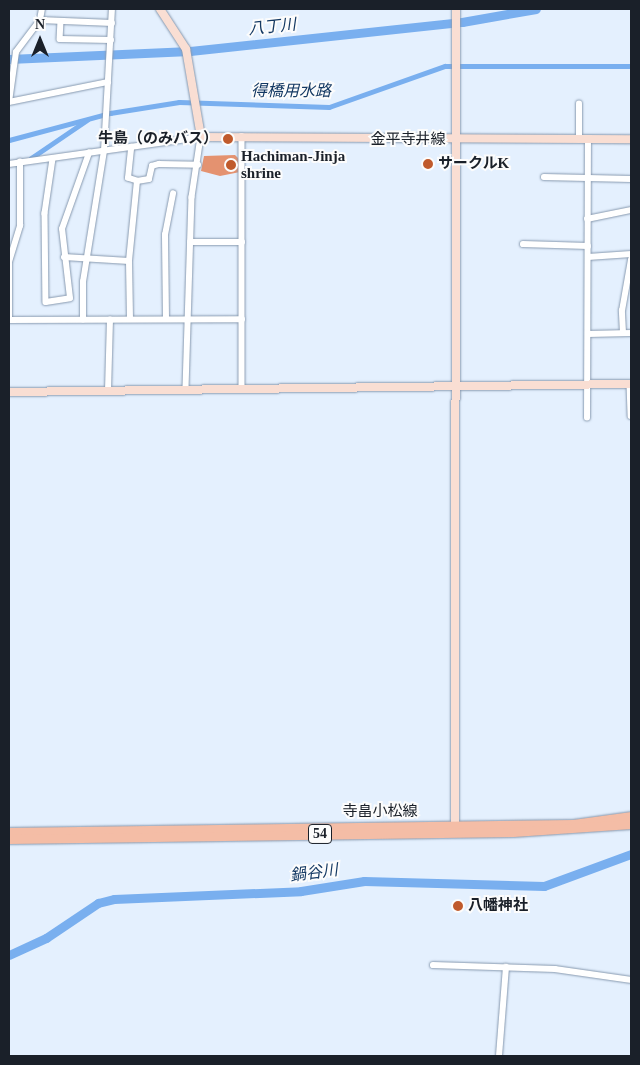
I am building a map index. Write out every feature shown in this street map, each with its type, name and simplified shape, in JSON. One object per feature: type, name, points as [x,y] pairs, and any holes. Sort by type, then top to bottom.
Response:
[{"type":"main road","name":"寺畠小松線","points":[[9,839],[455,829],[573,824],[631,816]]},
{"type":"main road","name":"寺畠小松線","points":[[9,832],[569,830],[631,824]]},
{"type":"street","points":[[42,9],[40,20],[16,52],[9,102],[108,82]]},
{"type":"street","points":[[83,320],[86,258],[104,151],[105,115],[111,59],[112,9]]},
{"type":"street","points":[[160,9],[186,49],[201,137],[190,242],[186,390]]},
{"type":"street","points":[[455,829],[456,9]]},
{"type":"street","points":[[40,20],[112,23]]},
{"type":"street","points":[[61,21],[60,39],[111,40]]},
{"type":"street","points":[[579,104],[579,140]]},
{"type":"street","points":[[242,136],[242,388]]},
{"type":"street","name":"金平寺井線","points":[[201,137],[242,136],[456,141],[631,139]]},
{"type":"street","points":[[9,164],[201,137]]},
{"type":"street","points":[[587,418],[588,140]]},
{"type":"street","points":[[131,147],[128,178],[137,181],[149,179],[152,166],[159,164],[198,165]]},
{"type":"street","points":[[53,158],[45,212],[46,302],[70,298],[62,229],[89,153]]},
{"type":"street","points":[[20,162],[20,226],[9,262],[9,320],[242,319]]},
{"type":"street","points":[[544,177],[631,179]]},
{"type":"street","points":[[130,320],[128,261],[137,181]]},
{"type":"street","points":[[166,319],[165,235],[173,194]]},
{"type":"street","points":[[587,219],[631,210]]},
{"type":"street","points":[[190,242],[242,242]]},
{"type":"street","points":[[523,244],[588,246]]},
{"type":"street","points":[[588,257],[631,254]]},
{"type":"street","points":[[64,257],[128,261]]},
{"type":"street","points":[[623,333],[622,311],[631,260]]},
{"type":"street","points":[[108,392],[110,320]]},
{"type":"street","points":[[588,334],[631,333]]},
{"type":"street","points":[[9,392],[631,384],[631,416]]},
{"type":"street","points":[[433,966],[555,968],[631,980]]},
{"type":"street","points":[[499,1056],[506,967]]},
{"type":"shaded area","points":[[235,155],[241,161],[240,172],[220,176],[201,171],[204,156]]},
{"type":"waterway","name":"八丁川","points":[[9,59],[190,51],[462,22],[536,9]]},
{"type":"waterway","name":"得橋用水路","points":[[9,140],[110,113],[179,102],[329,107],[445,66],[631,66]]},
{"type":"waterway","points":[[31,158],[87,120]]},
{"type":"waterway","name":"鍋谷川","points":[[9,955],[46,938],[98,903],[114,899],[301,891],[364,881],[544,886],[631,854]]},
{"type":"place","name":"牛島（のみバス）","points":[[228,139]]},
{"type":"place","name":"サークルK","points":[[428,164]]},
{"type":"place","name":"Hachiman-Jinja shrine","points":[[231,165]]},
{"type":"place","name":"八幡神社","points":[[458,906]]}]
